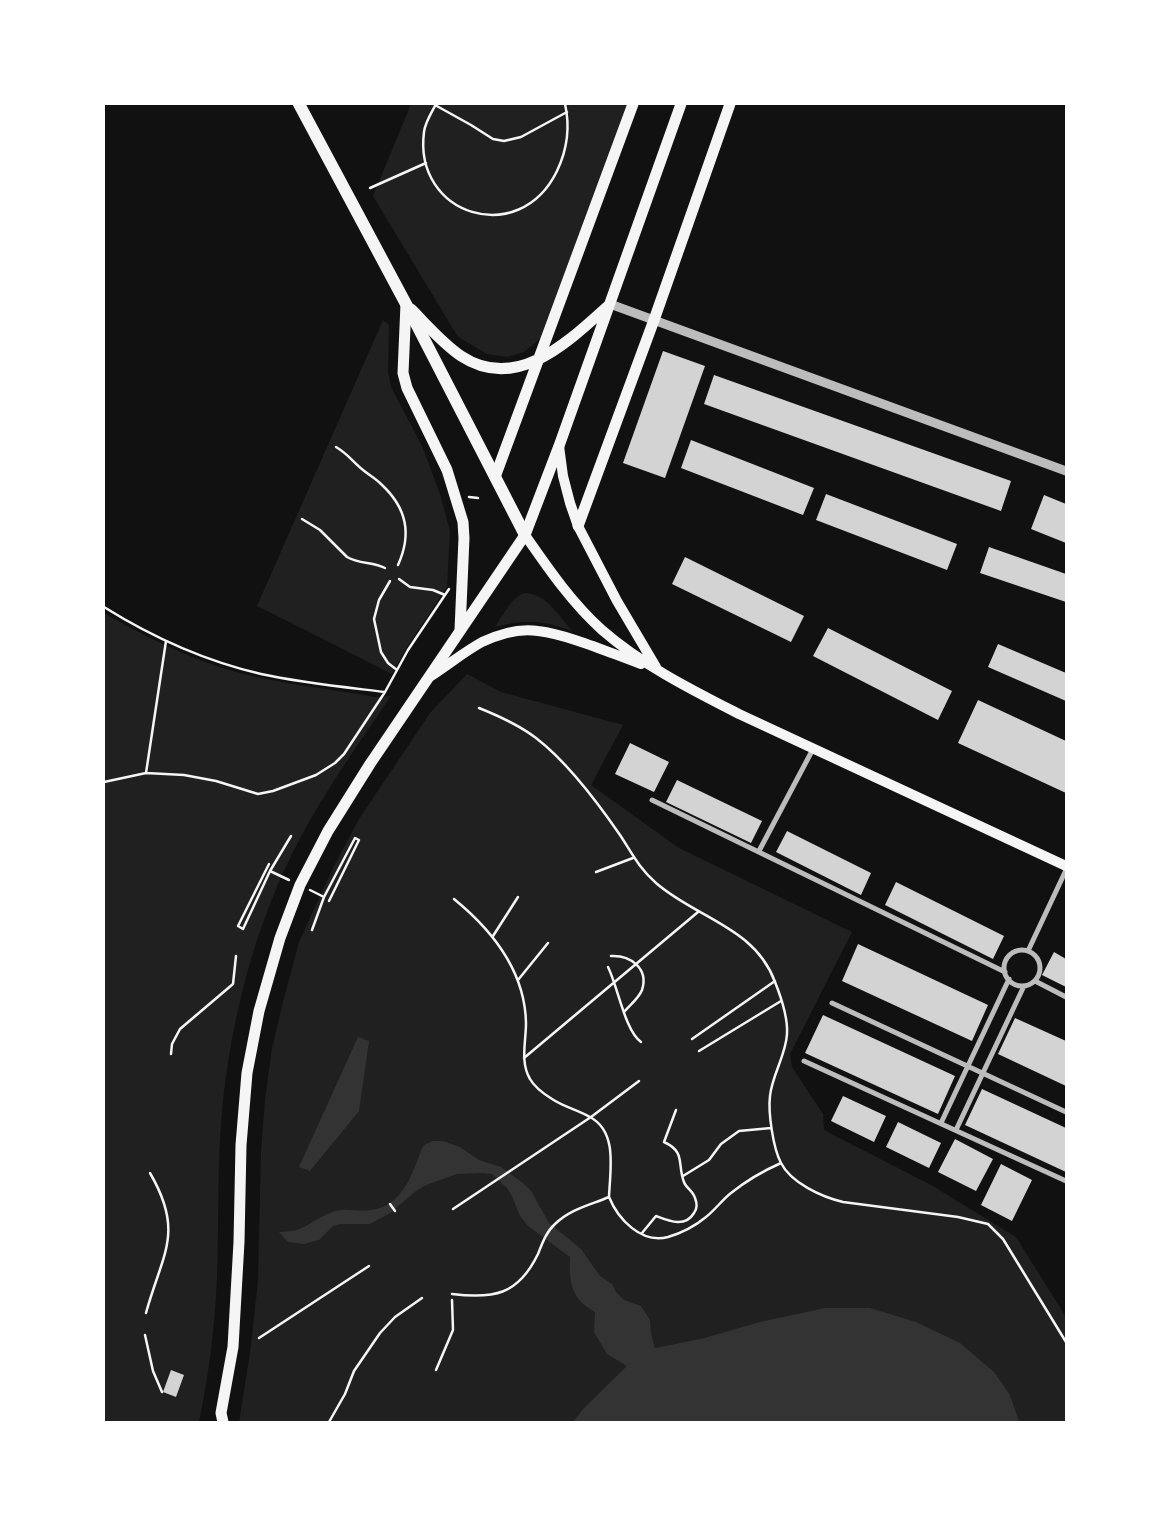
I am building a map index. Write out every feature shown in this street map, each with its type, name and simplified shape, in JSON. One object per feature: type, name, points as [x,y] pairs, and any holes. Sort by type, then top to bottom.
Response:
[{"type":"highway","points":[[299,104],[406,304],[525,534]]},
{"type":"main road","points":[[495,477],[633,104]]},
{"type":"main road","points":[[220,1419],[233,1347],[239,1242],[241,1146],[247,1073],[259,1011],[280,938],[306,874],[333,822],[525,534],[559,446],[681,104]]},
{"type":"main road","points":[[578,526],[654,320],[730,104]]},
{"type":"main road","points":[[406,304],[445,344],[463,357],[480,366],[497,368],[512,368],[540,358],[564,344],[610,304]]},
{"type":"main road","points":[[406,304],[403,373],[407,388],[447,470],[463,522],[460,631]]},
{"type":"main road","points":[[559,446],[568,494],[578,526],[617,601],[658,670]]},
{"type":"main road","points":[[525,534],[551,574],[602,629],[629,651],[658,670],[732,710],[813,749],[1066,866]]},
{"type":"main road","points":[[428,678],[482,642],[500,635],[537,630],[557,634],[658,670]]},
{"type":"street","points":[[610,304],[1066,471]]},
{"type":"street","points":[[759,851],[813,749]]},
{"type":"street","points":[[652,800],[1005,972]]},
{"type":"street","points":[[1028,951],[1066,870]]},
{"type":"street","points":[[1028,951],[1037,958],[1039,974],[1034,981],[1024,986],[1016,985],[1005,972],[1005,965],[1011,955],[1016,952],[1028,951]]},
{"type":"street","points":[[941,1123],[1009,979]]},
{"type":"street","points":[[1034,981],[1066,997]]},
{"type":"street","points":[[956,1130],[1024,986]]},
{"type":"street","points":[[832,1003],[1066,1112]]},
{"type":"street","points":[[804,1062],[1066,1181]]},
{"type":"path","points":[[565,104],[567,112],[568,122],[565,146],[560,164],[553,180],[543,193],[530,204],[515,211],[498,215],[483,216],[468,212],[441,191],[430,176],[426,163],[424,131],[436,104],[498,141],[521,137],[567,112]]},
{"type":"path","points":[[370,188],[426,163]]},
{"type":"path","points":[[336,447],[350,456],[361,469],[383,486],[400,509],[404,518],[406,535],[404,550],[398,565]]},
{"type":"path","points":[[469,497],[478,498]]},
{"type":"path","points":[[302,519],[320,530],[352,560],[375,564],[385,568]]},
{"type":"path","points":[[399,578],[410,587],[433,590],[445,595]]},
{"type":"path","points":[[390,581],[379,600],[374,618],[381,652],[388,663],[397,670]]},
{"type":"path","points":[[104,782],[146,773],[184,775],[216,781],[258,794],[295,784],[316,775],[335,763],[344,754],[385,692],[420,631],[451,586]]},
{"type":"path","points":[[104,607],[166,641],[216,661],[260,674],[324,685],[385,692]]},
{"type":"path","points":[[146,773],[166,641]]},
{"type":"path","points":[[479,708],[510,721],[536,738],[562,763],[620,836],[633,858],[656,883],[698,912],[737,933],[754,947],[775,981],[787,1034],[770,1096],[771,1128],[781,1163],[801,1184],[827,1198],[862,1205],[958,1217],[988,1224],[1003,1239],[1066,1342]]},
{"type":"path","points":[[268,864],[238,926],[243,929],[270,871],[292,836]]},
{"type":"path","points":[[312,930],[324,897],[355,838],[359,840],[329,901]]},
{"type":"path","points":[[596,872],[633,858]]},
{"type":"path","points":[[493,936],[518,897]]},
{"type":"path","points":[[454,899],[481,922],[493,936],[518,980],[524,1002],[526,1024],[525,1068],[530,1080],[541,1092],[591,1117],[600,1123],[604,1129],[611,1156],[609,1197],[613,1207],[630,1228],[642,1234],[667,1237],[694,1225],[708,1216],[744,1183],[781,1163]]},
{"type":"path","points":[[524,1058],[698,912]]},
{"type":"path","points":[[518,980],[548,944]]},
{"type":"path","points":[[171,1054],[172,1044],[180,1029],[233,984],[236,956]]},
{"type":"path","points":[[611,956],[620,956],[638,964],[643,973],[644,981],[641,992],[624,1012]]},
{"type":"path","points":[[608,967],[633,1033],[641,1042]]},
{"type":"path","points":[[692,1039],[775,981]]},
{"type":"path","points":[[700,1051],[780,1001]]},
{"type":"path","points":[[453,1209],[591,1117],[639,1081]]},
{"type":"path","points":[[642,1234],[656,1216],[673,1222],[685,1222],[693,1215],[697,1208],[692,1190],[684,1183],[678,1151],[664,1142],[676,1110]]},
{"type":"path","points":[[683,1176],[709,1160],[721,1144],[739,1130],[771,1128]]},
{"type":"path","points":[[146,1312],[156,1278],[164,1260],[168,1238],[164,1201],[150,1173]]},
{"type":"path","points":[[452,1294],[487,1295],[502,1292],[514,1286],[524,1278],[554,1224],[576,1209],[609,1197]]},
{"type":"path","points":[[390,1204],[395,1210]]},
{"type":"path","points":[[259,1338],[369,1266]]},
{"type":"path","points":[[329,1422],[345,1394],[354,1371],[380,1333],[395,1317],[422,1298]]},
{"type":"path","points":[[436,1370],[453,1330],[452,1300]]},
{"type":"path","points":[[145,1335],[153,1371],[162,1392]]},
{"type":"shaded area","points":[[411,104],[630,104],[541,338],[524,352],[507,357],[487,354],[458,337],[373,196]]},
{"type":"shaded area","points":[[383,320],[389,325],[388,372],[391,387],[422,446],[440,494],[450,531],[447,587],[407,647],[392,674],[257,606]]},
{"type":"shaded area","points":[[525,593],[540,597],[552,607],[572,631],[534,622],[495,627],[511,603]]},
{"type":"shaded area","points":[[104,613],[165,645],[229,670],[265,679],[375,697],[391,696],[331,786],[298,842],[269,906],[247,973],[232,1041],[222,1111],[219,1152],[215,1314],[209,1368],[199,1422],[104,1422]]},
{"type":"shaded area","points":[[467,674],[501,692],[623,725],[591,785],[679,848],[852,932],[790,1054],[792,1067],[823,1114],[824,1130],[931,1185],[1016,1237],[1066,1317],[1066,1422],[239,1422],[250,1353],[258,1281],[261,1152],[265,1100],[272,1048],[299,942],[334,866],[359,819],[430,713]]},
{"type":"shaded area","points":[[358,1037],[369,1041],[359,1111],[310,1171],[299,1167]]},
{"type":"shaded area","points":[[433,1141],[443,1141],[460,1147],[479,1160],[501,1167],[523,1183],[531,1191],[549,1223],[581,1249],[600,1276],[612,1284],[616,1292],[624,1300],[641,1306],[650,1320],[655,1348],[701,1339],[760,1322],[825,1308],[870,1308],[916,1322],[960,1343],[994,1372],[1010,1395],[1019,1422],[573,1422],[584,1408],[627,1366],[607,1354],[594,1332],[595,1312],[581,1301],[573,1289],[570,1274],[570,1257],[528,1226],[520,1216],[507,1188],[492,1174],[457,1174],[426,1185],[390,1213],[370,1224],[341,1224],[333,1226],[319,1240],[304,1244],[288,1242],[279,1232],[288,1232],[302,1228],[332,1212],[371,1210],[382,1208],[391,1203],[405,1187],[415,1168],[422,1148]]},
{"type":"building","points":[[663,351],[705,366],[665,478],[623,463]]},
{"type":"building","points":[[714,375],[1011,481],[1001,511],[704,404]]},
{"type":"building","points":[[691,440],[814,488],[803,515],[681,468]]},
{"type":"building","points":[[826,494],[957,544],[947,570],[816,520]]},
{"type":"building","points":[[1044,495],[1066,504],[1066,543],[1031,529]]},
{"type":"building","points":[[989,547],[1066,574],[1066,602],[980,573]]},
{"type":"building","points":[[685,557],[804,616],[791,642],[672,584]]},
{"type":"building","points":[[828,628],[952,691],[938,720],[813,656]]},
{"type":"building","points":[[998,644],[1066,673],[1066,701],[988,667]]},
{"type":"building","points":[[978,700],[1066,741],[1066,793],[958,743]]},
{"type":"building","points":[[630,743],[669,762],[654,792],[615,774]]},
{"type":"building","points":[[677,780],[762,821],[751,843],[666,802]]},
{"type":"building","points":[[787,831],[871,873],[861,895],[776,852]]},
{"type":"building","points":[[896,882],[1004,936],[993,959],[885,905]]},
{"type":"building","points":[[858,944],[988,1005],[972,1041],[842,981]]},
{"type":"building","points":[[1054,952],[1066,959],[1066,987],[1042,975]]},
{"type":"building","points":[[823,1015],[955,1076],[938,1114],[805,1053]]},
{"type":"building","points":[[1015,1018],[1066,1041],[1066,1086],[998,1054]]},
{"type":"building","points":[[982,1089],[1066,1128],[1066,1172],[965,1125]]},
{"type":"building","points":[[843,1096],[886,1116],[874,1142],[831,1121]]},
{"type":"building","points":[[898,1122],[941,1143],[929,1168],[886,1147]]},
{"type":"building","points":[[955,1139],[993,1159],[976,1191],[938,1172]]},
{"type":"building","points":[[1001,1164],[1032,1180],[1012,1221],[981,1205]]},
{"type":"building","points":[[171,1370],[184,1375],[176,1397],[163,1392]]}]
